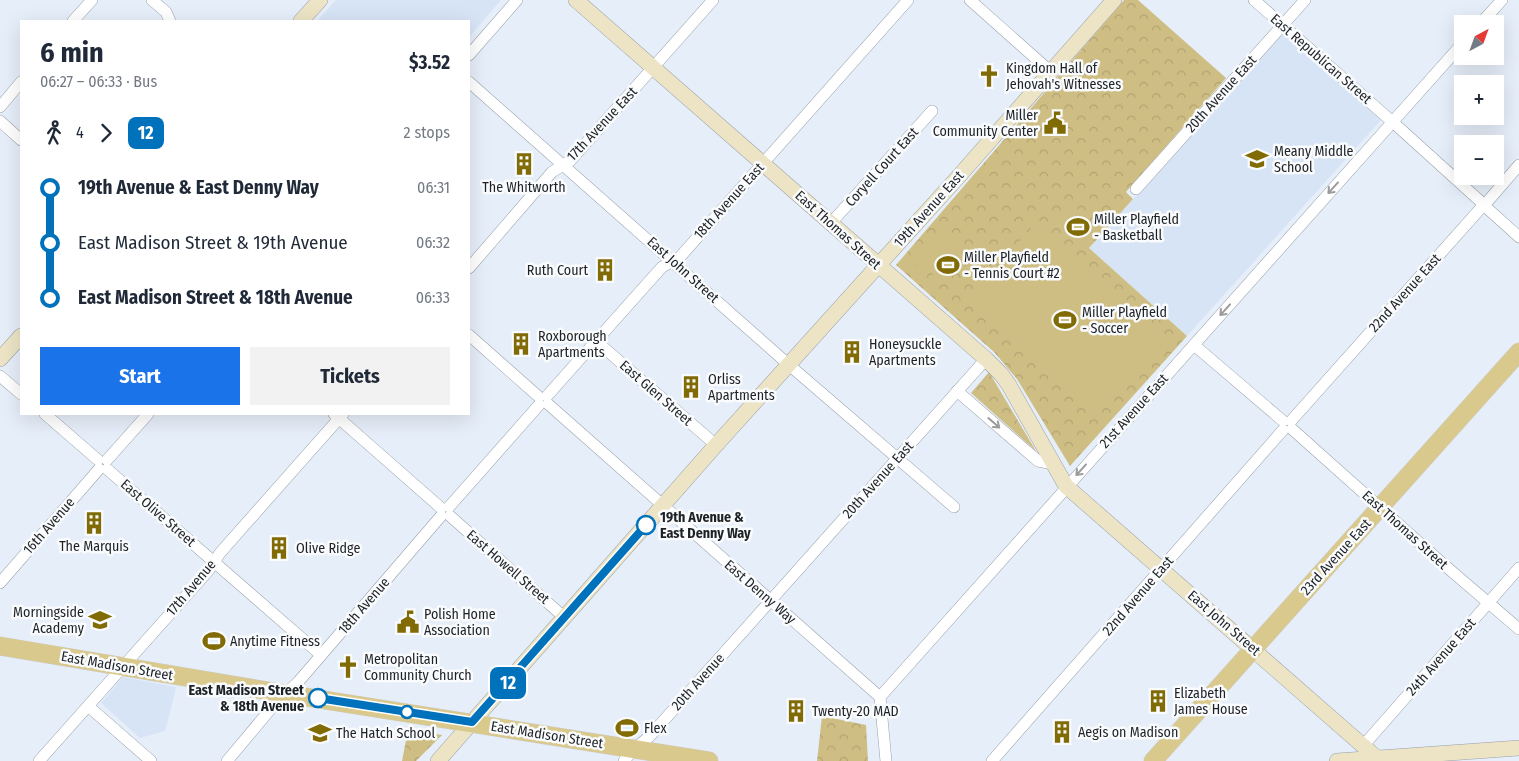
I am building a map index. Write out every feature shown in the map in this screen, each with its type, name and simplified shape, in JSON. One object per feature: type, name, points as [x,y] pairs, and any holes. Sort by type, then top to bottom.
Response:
[{"type":"main road","name":"23rd Avenue East","points":[[1153,761],[1519,352]]},
{"type":"main road","name":"East Madison Street","points":[[0,646],[286,694],[472,722],[629,757],[709,761]]},
{"type":"street","points":[[74,20],[92,0]]},
{"type":"street","points":[[152,0],[166,12],[170,20]]},
{"type":"street","points":[[302,20],[320,0]]},
{"type":"street","points":[[470,54],[518,0]]},
{"type":"street","name":"East Thomas Street","points":[[576,0],[986,359],[1010,386],[1066,486]]},
{"type":"street","name":"17th Avenue East","points":[[470,267],[552,172],[570,161],[713,0]]},
{"type":"street","name":"18th Avenue East","points":[[543,401],[662,267],[680,257],[908,0]]},
{"type":"street","points":[[970,0],[1051,72]]},
{"type":"street","name":"19th Avenue East","points":[[438,761],[716,444],[878,266],[1114,0]]},
{"type":"street","name":"East Republican Street","points":[[1254,0],[1519,237]]},
{"type":"street","name":"20th Avenue East","points":[[1136,189],[1306,0]]},
{"type":"street","points":[[1488,15],[1502,0]]},
{"type":"street","name":"21st Avenue East","points":[[880,697],[1066,486],[1454,53]]},
{"type":"street","points":[[0,107],[20,83]]},
{"type":"street","name":"East John Street","points":[[470,83],[788,364],[954,507]]},
{"type":"street","name":"Coryell Court East","points":[[831,223],[932,111]]},
{"type":"street","points":[[0,113],[0,120],[20,139]]},
{"type":"street","name":"22nd Avenue East","points":[[992,761],[1287,425],[1519,165]]},
{"type":"street","name":"East Denny Way","points":[[470,335],[880,697]]},
{"type":"street","points":[[0,359],[20,337]]},
{"type":"street","name":"East Glen Street","points":[[596,341],[716,444]]},
{"type":"street","name":"East Thomas Street","points":[[1194,345],[1519,630]]},
{"type":"street","name":"20th Avenue East","points":[[771,600],[986,359]]},
{"type":"street","points":[[0,376],[20,393]]},
{"type":"street","points":[[957,392],[1038,461],[1054,464]]},
{"type":"street","name":"18th Avenue","points":[[227,761],[274,705],[299,681],[543,401]]},
{"type":"street","name":"East Olive Street","points":[[45,415],[321,655]]},
{"type":"street","name":"16th Avenue","points":[[0,583],[147,415]]},
{"type":"street","name":"East Howell Street","points":[[339,415],[565,618]]},
{"type":"street","name":"17th Avenue","points":[[38,761],[209,570],[220,553],[339,415]]},
{"type":"street","name":"East John Street","points":[[1066,486],[1379,760]]},
{"type":"street","name":"24th Avenue East","points":[[1364,746],[1519,568]]},
{"type":"street","name":"20th Avenue","points":[[629,757],[771,600]]},
{"type":"street","points":[[880,697],[886,761]]},
{"type":"street","points":[[88,706],[151,761]]},
{"type":"street","points":[[1339,761],[1379,760],[1519,748]]},
{"type":"shaded area","points":[[336,0],[501,0],[470,36],[470,20],[318,20]]},
{"type":"shaded area","name":"Meany Middle School","points":[[1283,32],[1381,120],[1187,336],[1089,248]]},
{"type":"shaded area","points":[[123,677],[176,687],[165,731],[140,738],[101,703]]},
{"type":"green space","points":[[1124,0],[1138,0],[1226,78],[1126,192],[1133,199],[1089,248],[1187,336],[1070,466],[1017,379],[994,352],[896,265]]},
{"type":"green space","name":"Miller Playfield - Basketball","points":[[1072,204],[1102,231],[1085,250],[1055,223]]},
{"type":"green space","name":"Miller Playfield - Soccer","points":[[1036,223],[1165,339],[1095,418],[965,301]]},
{"type":"green space","points":[[944,229],[951,235],[947,240],[949,241],[952,237],[959,243],[955,247],[957,248],[961,244],[967,250],[964,254],[966,257],[943,283],[940,281],[936,285],[930,279],[933,275],[931,272],[945,257],[940,253],[926,268],[923,266],[920,270],[913,264],[917,260],[914,258],[937,231],[940,234]]},
{"type":"green space","points":[[989,372],[1036,451],[971,393]]},
{"type":"green space","points":[[822,716],[866,725],[868,761],[817,761]]},
{"type":"green space","points":[[408,730],[442,735],[416,761],[402,761]]},
{"type":"bus line","name":"12","points":[[318,698],[472,722],[646,525]]},
{"type":"place","name":"Kingdom Hall of Jehovah's Witnesses","points":[[989,76]]},
{"type":"place","name":"Miller Community Center","points":[[1055,123]]},
{"type":"place","name":"Meany Middle School","points":[[1257,159]]},
{"type":"place","name":"The Whitworth","points":[[524,164]]},
{"type":"place","name":"Miller Playfield - Basketball","points":[[1078,227]]},
{"type":"place","name":"Miller Playfield - Tennis Court #2","points":[[948,265]]},
{"type":"place","name":"Ruth Court","points":[[605,270]]},
{"type":"place","name":"Miller Playfield - Soccer","points":[[1065,320]]},
{"type":"place","name":"Roxborough Apartments","points":[[521,344]]},
{"type":"place","name":"Honeysuckle Apartments","points":[[852,352]]},
{"type":"place","name":"Orliss Apartments","points":[[691,387]]},
{"type":"place","name":"The Marquis","points":[[94,523]]},
{"type":"place","name":"19th Avenue & East Denny Way","points":[[646,525]]},
{"type":"place","name":"Olive Ridge","points":[[279,548]]},
{"type":"place","name":"Morningside Academy","points":[[100,620]]},
{"type":"place","name":"Polish Home Association","points":[[408,622]]},
{"type":"place","name":"Anytime Fitness","points":[[214,641]]},
{"type":"place","name":"Metropolitan Community Church","points":[[348,667]]},
{"type":"place","name":"East Madison Street & 18th Avenue","points":[[318,698]]},
{"type":"place","name":"Elizabeth James House","points":[[1158,701]]},
{"type":"place","name":"Twenty-20 MAD","points":[[796,711]]},
{"type":"place","name":"Flex","points":[[627,728]]},
{"type":"place","name":"Aegis on Madison","points":[[1062,732]]},
{"type":"place","name":"The Hatch School","points":[[320,733]]}]
